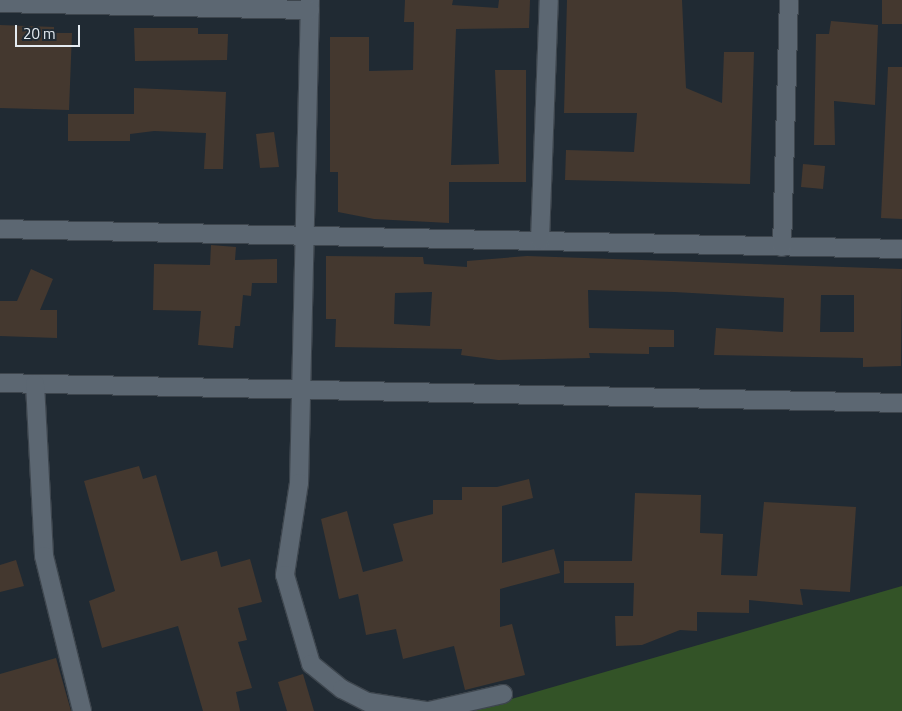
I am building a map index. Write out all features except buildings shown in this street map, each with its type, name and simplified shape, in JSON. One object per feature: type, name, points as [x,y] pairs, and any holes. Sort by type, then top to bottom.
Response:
[{"type":"street","points":[[540,240],[548,0]]},
{"type":"street","points":[[782,247],[789,0]]},
{"type":"street","points":[[0,3],[310,5],[299,391],[299,483],[285,575],[311,664],[342,689],[368,702],[428,711],[503,694]]},
{"type":"street","points":[[0,229],[902,249]]},
{"type":"street","points":[[0,384],[902,403]]},
{"type":"street","points":[[35,384],[44,556],[82,711]]},
{"type":"green space","points":[[902,586],[902,711],[470,711]]}]
